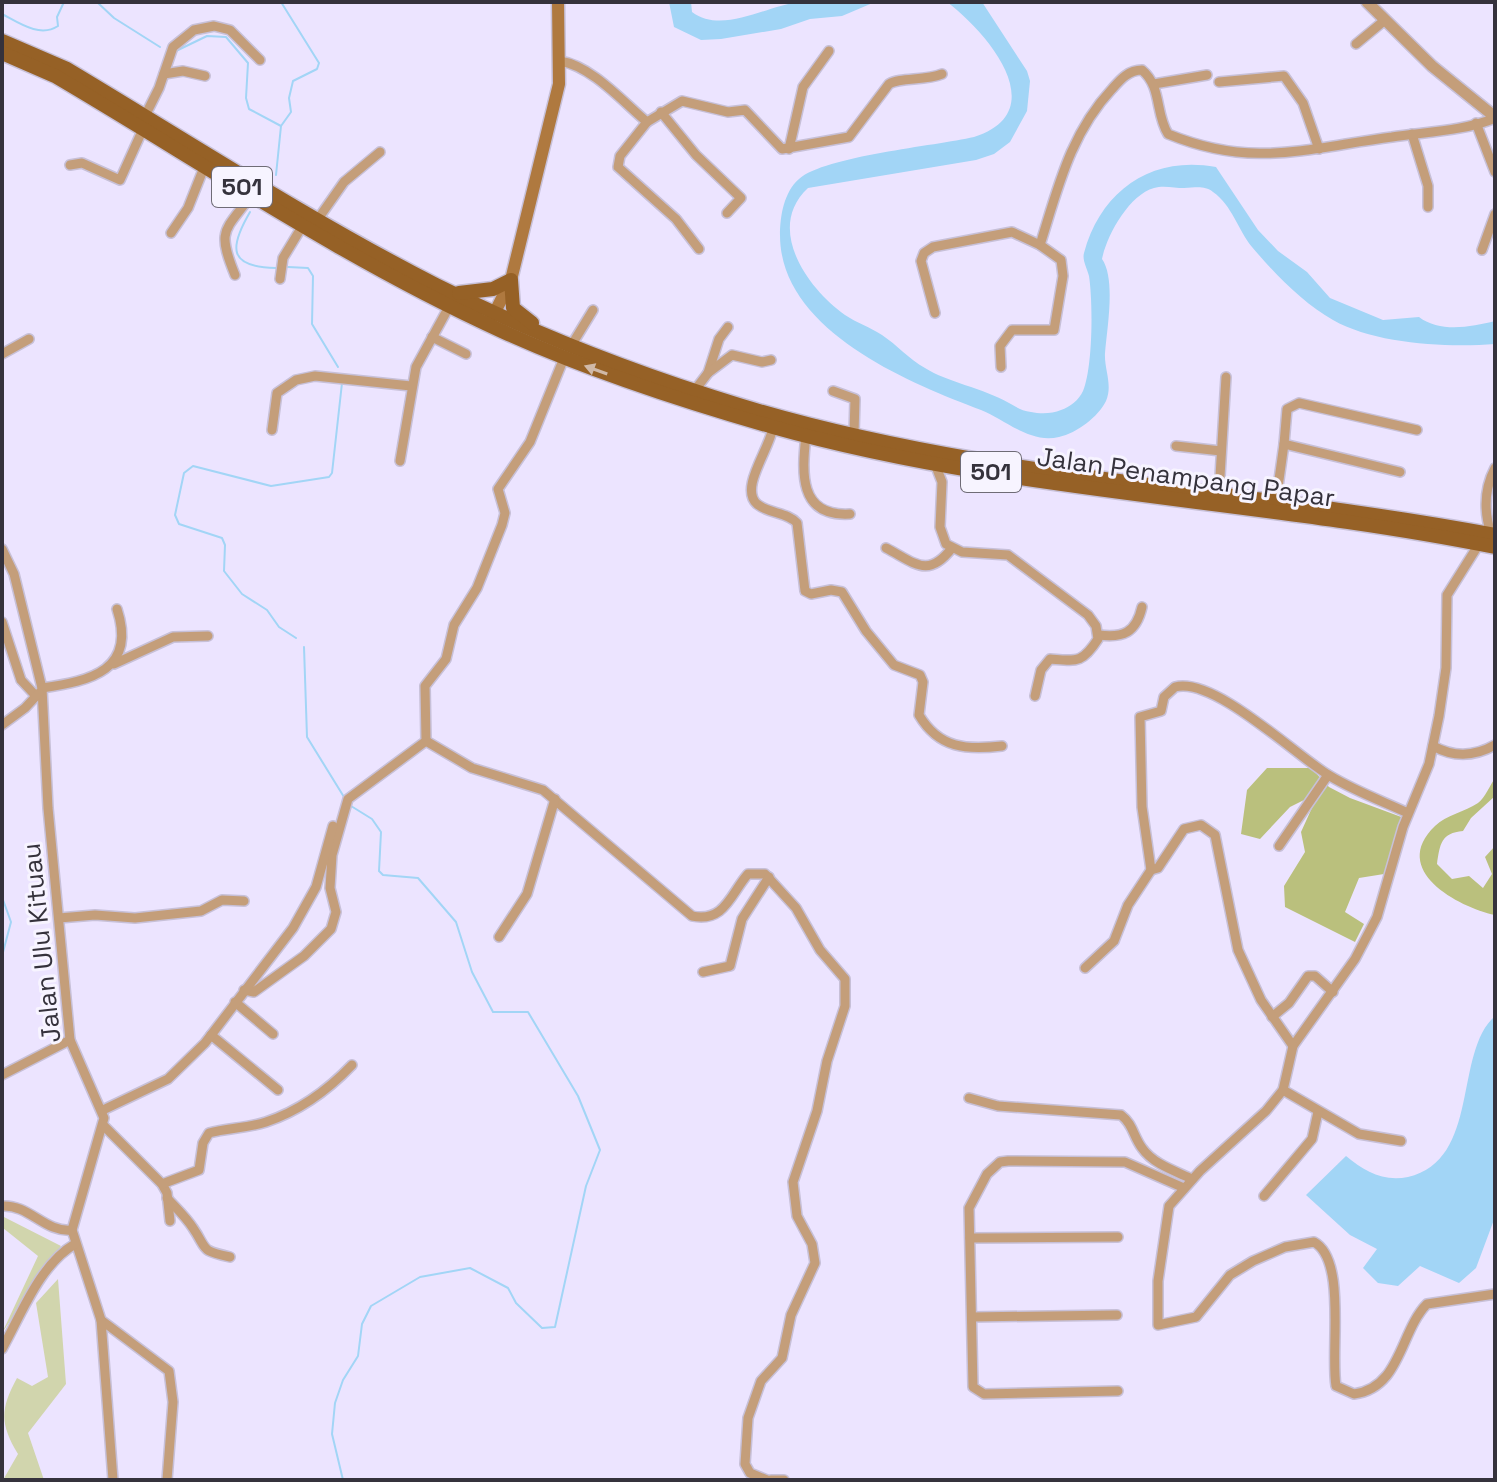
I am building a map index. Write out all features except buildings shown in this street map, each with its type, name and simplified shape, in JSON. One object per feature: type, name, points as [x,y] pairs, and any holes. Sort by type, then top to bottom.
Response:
[{"type":"main road","points":[[483,322],[497,314],[511,280],[559,84],[558,2]]},
{"type":"main road","name":"Jalan Penampang Papar","points":[[2,41],[67,69],[205,165],[298,221],[452,299],[497,314],[539,333],[568,352],[854,434],[1023,467],[1276,501],[1490,540]]},
{"type":"main road","name":"Jalan Penampang Papar","points":[[2,53],[55,76],[288,200],[452,299],[483,322],[773,427],[935,464],[1490,540]]},
{"type":"main road","points":[[288,200],[285,206],[298,221]]},
{"type":"main road","points":[[452,299],[493,289],[511,280]]},
{"type":"main road","points":[[511,280],[513,308],[539,333]]},
{"type":"street","points":[[1356,44],[1377,9],[1455,86],[1495,117]]},
{"type":"street","points":[[70,165],[82,163],[120,180],[173,47],[181,37],[214,26],[230,30],[241,37],[260,60]]},
{"type":"street","points":[[789,149],[803,87],[829,51]]},
{"type":"street","points":[[560,61],[572,64],[607,88],[647,122]]},
{"type":"street","points":[[1040,245],[1046,218],[1083,124],[1128,73],[1142,70],[1154,84],[1165,130],[1186,142],[1239,153],[1289,155],[1476,123],[1495,117]]},
{"type":"street","points":[[164,74],[183,71],[205,76]]},
{"type":"street","points":[[699,249],[676,219],[618,167],[620,156],[647,122],[682,101],[728,112],[745,110],[782,149],[789,149],[849,137],[889,84],[895,80],[920,82],[942,74]]},
{"type":"street","points":[[1154,84],[1207,75]]},
{"type":"street","points":[[1219,82],[1284,76],[1303,103],[1319,149]]},
{"type":"street","points":[[661,112],[696,155],[741,198],[727,213]]},
{"type":"street","points":[[1476,123],[1495,172]]},
{"type":"street","points":[[1412,134],[1428,186],[1428,207]]},
{"type":"street","points":[[318,219],[344,182],[380,152]]},
{"type":"street","points":[[171,233],[188,208],[205,165]]},
{"type":"street","points":[[235,275],[223,240],[228,224],[253,193]]},
{"type":"street","points":[[1482,250],[1495,214]]},
{"type":"street","points":[[280,279],[283,258],[298,221]]},
{"type":"street","points":[[935,313],[921,261],[927,250],[1012,232],[1040,245],[1062,264],[1054,330],[1012,330],[1000,346],[1001,367]]},
{"type":"street","points":[[400,461],[411,386],[423,351],[452,299]]},
{"type":"street","points":[[426,741],[425,686],[446,659],[454,625],[477,588],[502,525],[505,513],[498,489],[530,442],[568,352],[593,310]]},
{"type":"street","points":[[708,373],[719,339],[728,327]]},
{"type":"street","points":[[432,337],[466,354]]},
{"type":"street","points":[[2,354],[29,339]]},
{"type":"street","points":[[695,390],[708,373],[732,355],[759,362],[771,360]]},
{"type":"street","points":[[272,430],[277,393],[296,380],[315,376],[411,386]]},
{"type":"street","points":[[1219,493],[1226,377]]},
{"type":"street","points":[[833,391],[855,399],[854,434]]},
{"type":"street","points":[[1276,501],[1287,409],[1299,403],[1417,430]]},
{"type":"street","points":[[773,427],[767,453],[752,477],[752,494],[760,506],[797,523],[805,591],[811,594],[831,590],[842,592],[866,631],[894,665],[920,675],[923,682],[919,715],[934,735],[964,748],[1002,746]]},
{"type":"street","points":[[806,435],[803,478],[810,496],[816,505],[831,513],[850,514]]},
{"type":"street","points":[[1284,444],[1400,472]]},
{"type":"street","points":[[1176,446],[1221,451]]},
{"type":"street","points":[[935,464],[942,482],[941,535],[952,548],[992,551],[1013,558],[1088,615],[1099,635]]},
{"type":"street","points":[[1495,468],[1487,492],[1486,515],[1490,540],[1447,595],[1446,668],[1433,746],[1408,813],[1374,924],[1333,992],[1293,1046],[1283,1090],[1254,1123],[1192,1179],[1169,1206],[1163,1230],[1158,1325],[1196,1317],[1230,1275],[1253,1261],[1285,1247],[1314,1242],[1325,1250],[1331,1265],[1334,1314],[1332,1364],[1336,1386],[1342,1391],[1361,1393],[1381,1382],[1406,1347],[1417,1317],[1427,1304],[1495,1294]]},
{"type":"street","points":[[886,548],[921,567],[929,567],[941,562],[952,548]]},
{"type":"street","name":"Jalan Ulu Kituau","points":[[2,549],[17,582],[39,691],[70,1040],[103,1110],[103,1125],[72,1230],[101,1320],[113,1480]]},
{"type":"street","points":[[1099,635],[1118,638],[1128,633],[1142,607]]},
{"type":"street","points":[[104,672],[121,650],[123,626],[117,609]]},
{"type":"street","points":[[2,622],[21,680],[39,691]]},
{"type":"street","points":[[1035,696],[1046,663],[1054,659],[1075,662],[1089,651],[1099,635]]},
{"type":"street","points":[[2,729],[39,691],[104,672],[125,657],[173,637],[208,636]]},
{"type":"street","points":[[1151,870],[1142,807],[1139,724],[1142,715],[1161,711],[1164,697],[1175,687],[1191,685],[1243,710],[1328,775],[1408,813]]},
{"type":"street","points":[[426,741],[472,768],[523,783],[555,799],[692,916],[708,917],[729,906],[748,874],[761,872],[801,914],[820,950],[845,979],[846,990],[817,1111],[793,1182],[797,1216],[812,1244],[815,1263],[791,1315],[782,1358],[761,1381],[748,1418],[745,1464],[750,1473],[769,1480],[784,1480]]},
{"type":"street","points":[[103,1110],[168,1079],[211,1035],[279,950],[310,899],[320,873],[325,845],[348,799],[364,784],[426,741]]},
{"type":"street","points":[[1433,746],[1467,755],[1495,745]]},
{"type":"street","points":[[1279,846],[1328,775]]},
{"type":"street","points":[[499,937],[527,894],[555,799]]},
{"type":"street","points":[[244,990],[254,992],[324,939],[336,920],[330,888],[335,837],[343,811]]},
{"type":"street","points":[[1085,968],[1114,941],[1128,905],[1184,829],[1201,825],[1215,835],[1224,867],[1233,935],[1245,967],[1272,1017],[1293,1046]]},
{"type":"street","points":[[320,873],[330,888]]},
{"type":"street","points":[[703,972],[730,966],[742,919],[769,877]]},
{"type":"street","points":[[59,918],[95,915],[135,918],[162,912],[201,911],[222,900],[244,901]]},
{"type":"street","points":[[1272,1017],[1289,1003],[1308,976],[1315,976],[1333,992]]},
{"type":"street","points":[[235,1002],[273,1034]]},
{"type":"street","points":[[211,1035],[278,1090]]},
{"type":"street","points":[[2,1075],[70,1040]]},
{"type":"street","points":[[162,1184],[199,1170],[203,1143],[209,1133],[268,1121],[337,1081],[352,1065]]},
{"type":"street","points":[[1283,1090],[1359,1134],[1401,1141]]},
{"type":"street","points":[[969,1098],[998,1106],[1121,1115],[1132,1125],[1141,1147],[1150,1158],[1192,1179]]},
{"type":"street","points":[[1264,1196],[1312,1139],[1318,1112]]},
{"type":"street","points":[[103,1125],[162,1184],[170,1221]]},
{"type":"street","points":[[1118,1391],[981,1393],[971,1379],[972,1200],[1000,1162],[1117,1161],[1138,1166],[1184,1188]]},
{"type":"street","points":[[167,1198],[195,1229],[199,1244],[211,1253],[230,1257]]},
{"type":"street","points":[[2,1206],[23,1209],[54,1228],[72,1230]]},
{"type":"street","points":[[970,1238],[1118,1237]]},
{"type":"street","points":[[2,1349],[28,1294],[64,1251],[75,1244]]},
{"type":"street","points":[[972,1317],[1117,1315]]},
{"type":"street","points":[[101,1320],[169,1371],[173,1402],[167,1480]]},
{"type":"green space","points":[[1267,768],[1311,768],[1329,787],[1404,818],[1384,874],[1359,878],[1345,912],[1364,924],[1355,942],[1285,907],[1284,886],[1305,852],[1301,832],[1316,799],[1310,797],[1290,807],[1260,839],[1241,834],[1247,790]]},
{"type":"green space","points":[[1495,778],[1495,796],[1471,818],[1463,831],[1446,837],[1437,864],[1452,879],[1469,876],[1483,888],[1492,874],[1485,857],[1495,846],[1495,915],[1448,895],[1424,871],[1420,857],[1423,842],[1435,826],[1478,803]]},
{"type":"green space","points":[[2,1216],[61,1246],[2,1333],[38,1256],[3,1228]]},
{"type":"green space","points":[[58,1279],[66,1384],[28,1433],[44,1480],[3,1480],[18,1454],[5,1425],[7,1399],[17,1378],[32,1386],[48,1377],[36,1303]]},
{"type":"water","points":[[669,2],[691,2],[692,12],[717,21],[800,2],[875,2],[842,16],[810,19],[781,29],[701,40],[674,27]]},
{"type":"water","points":[[947,2],[982,2],[1027,71],[1030,81],[1027,111],[1010,142],[994,154],[976,160],[808,188],[796,204],[790,221],[796,256],[817,289],[845,315],[882,335],[919,364],[1025,411],[1050,413],[1071,405],[1083,391],[1089,367],[1091,302],[1084,256],[1092,231],[1116,195],[1132,182],[1151,172],[1193,165],[1216,167],[1258,230],[1278,251],[1307,272],[1330,298],[1383,320],[1419,317],[1446,327],[1495,321],[1495,344],[1456,345],[1390,339],[1333,320],[1300,297],[1270,267],[1247,240],[1220,197],[1203,188],[1165,187],[1145,192],[1128,207],[1105,249],[1102,259],[1110,291],[1105,353],[1108,395],[1098,413],[1073,432],[1048,438],[1028,434],[981,410],[918,384],[853,348],[824,325],[801,298],[786,269],[780,235],[784,205],[794,184],[812,171],[856,158],[974,137],[997,125],[1009,109],[1011,91],[1006,71],[980,33]]},
{"type":"water","points":[[1495,1016],[1495,1217],[1476,1268],[1459,1283],[1420,1266],[1398,1286],[1378,1283],[1363,1268],[1377,1249],[1350,1235],[1306,1195],[1346,1156],[1382,1177],[1408,1177],[1431,1167],[1446,1150],[1457,1128],[1474,1054],[1482,1033]]},
{"type":"waterway","points":[[2,14],[30,28],[51,29],[58,26],[57,17],[64,2]]},
{"type":"waterway","points":[[97,2],[114,18],[160,47]]},
{"type":"waterway","points":[[176,51],[207,36],[226,37],[248,63],[246,98],[249,109],[281,126],[291,112],[289,98],[293,81],[317,69],[319,63],[281,2]]},
{"type":"waterway","points":[[276,175],[281,126]]},
{"type":"waterway","points":[[250,212],[238,236],[237,253],[249,264],[276,268]]},
{"type":"waterway","points":[[288,267],[308,268],[313,276],[312,324],[338,367]]},
{"type":"waterway","points":[[296,638],[279,627],[267,610],[242,594],[224,571],[225,545],[222,538],[179,524],[175,515],[184,473],[193,466],[271,486],[329,477],[332,473],[342,383]]},
{"type":"waterway","points":[[304,647],[307,737],[344,797]]},
{"type":"waterway","points":[[343,1480],[332,1434],[335,1403],[343,1380],[358,1356],[362,1324],[371,1306],[420,1277],[470,1268],[508,1288],[516,1303],[542,1328],[555,1327],[586,1186],[600,1150],[578,1096],[528,1012],[493,1012],[472,972],[456,922],[418,878],[383,875],[379,871],[381,832],[372,819],[351,806]]},
{"type":"waterway","points":[[2,897],[11,922],[2,956]]}]
